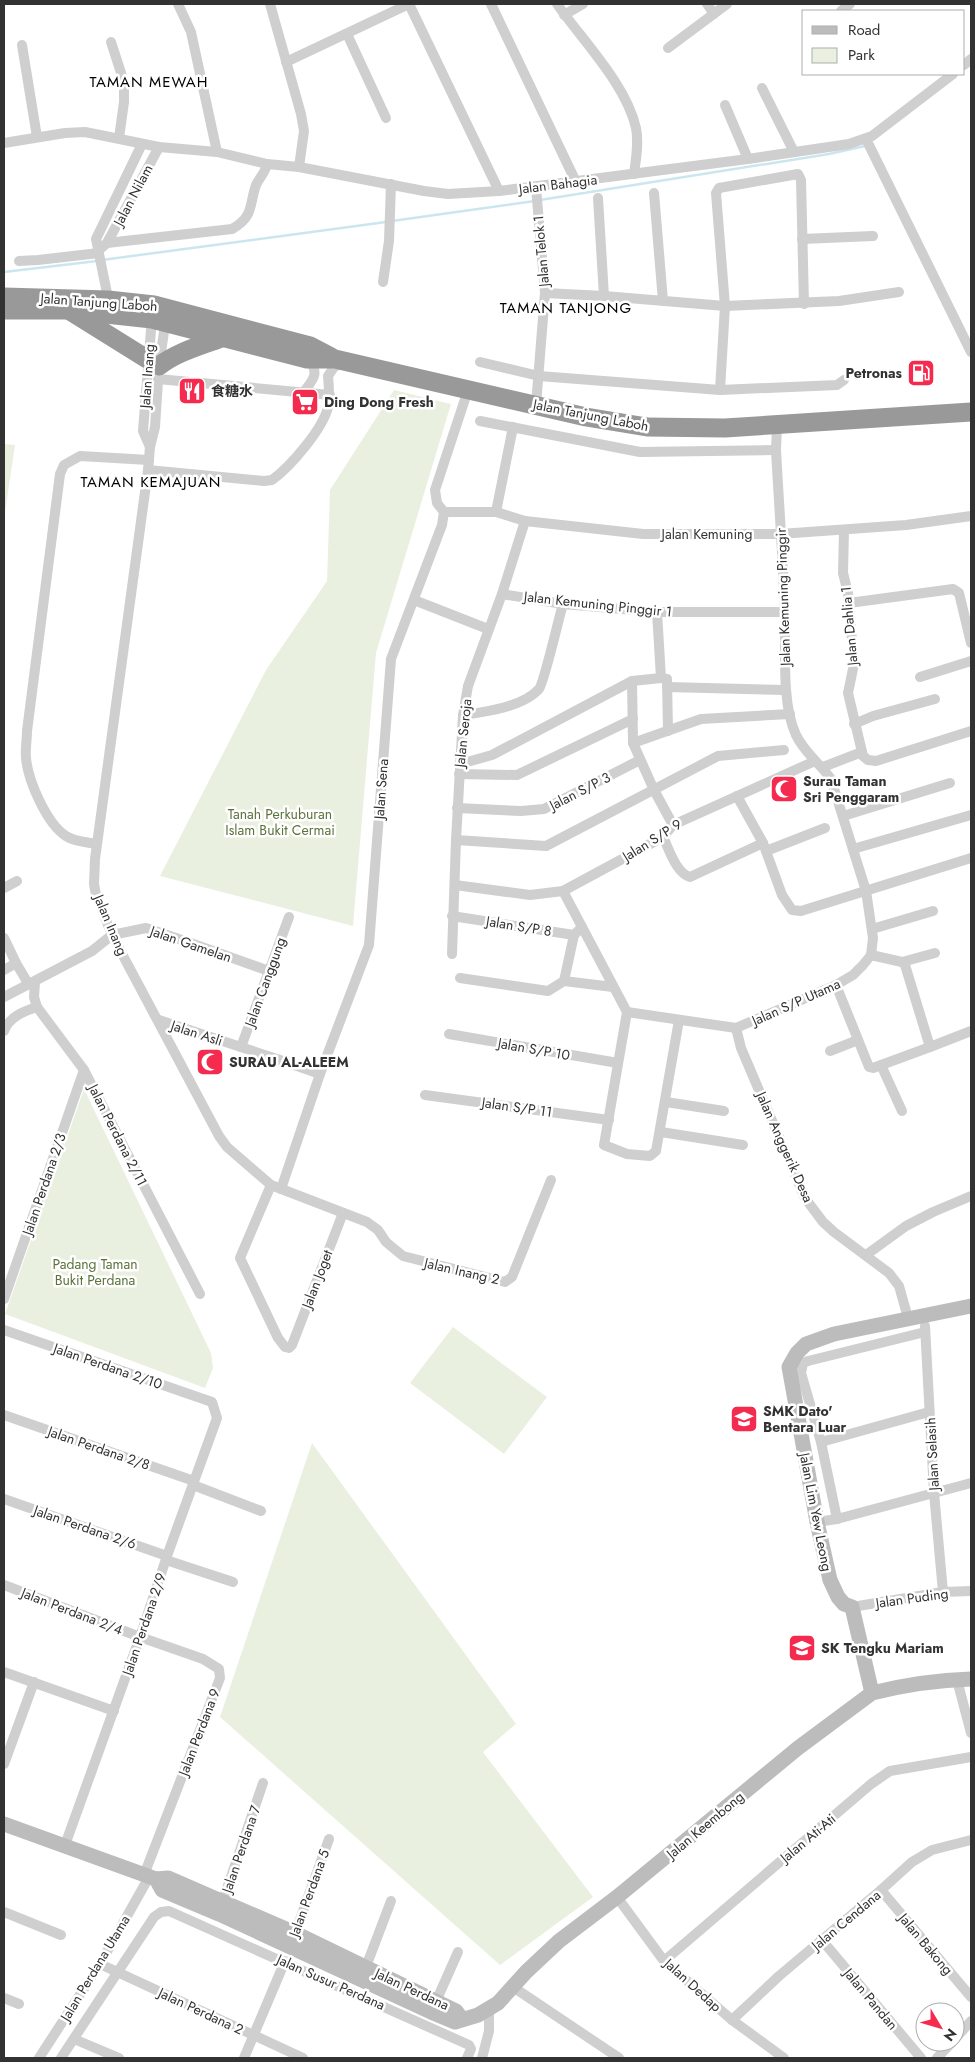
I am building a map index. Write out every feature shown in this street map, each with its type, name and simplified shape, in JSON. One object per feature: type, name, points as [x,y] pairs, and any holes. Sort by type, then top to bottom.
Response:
[{"type":"highway","name":"Jalan Tanjung Laboh","points":[[4,297],[160,313],[310,346],[340,360]]},
{"type":"highway","name":"Jalan Tanjung Laboh","points":[[4,310],[69,310],[110,307]]},
{"type":"highway","points":[[69,310],[155,368],[175,355],[221,338]]},
{"type":"highway","name":"Jalan Tanjung Laboh","points":[[160,313],[221,338],[307,359],[340,360],[586,417],[647,427],[725,428],[777,426],[971,412]]},
{"type":"street","points":[[178,4],[191,32],[217,152]]},
{"type":"street","points":[[270,4],[301,114],[304,131],[299,168]]},
{"type":"street","points":[[286,62],[409,4],[500,191]]},
{"type":"street","points":[[491,4],[576,182]]},
{"type":"street","points":[[557,4],[602,62],[631,113],[638,142],[634,174]]},
{"type":"street","points":[[564,15],[583,4]]},
{"type":"street","points":[[707,4],[714,14]]},
{"type":"street","points":[[668,48],[727,4]]},
{"type":"street","points":[[348,34],[386,118]]},
{"type":"street","points":[[111,42],[124,82],[124,102],[118,138]]},
{"type":"street","points":[[22,45],[37,137]]},
{"type":"street","name":"Jalan Bahagia","points":[[4,142],[85,132],[159,147],[217,152],[266,164],[448,194],[500,191],[536,192],[576,182],[849,144],[869,144],[952,75]]},
{"type":"street","points":[[762,88],[794,152]]},
{"type":"street","points":[[725,105],[748,159]]},
{"type":"street","name":"Jalan Nilam","points":[[99,254],[96,239],[142,144]]},
{"type":"street","points":[[869,144],[971,352]]},
{"type":"street","name":"Jalan Nilam","points":[[107,243],[159,147]]},
{"type":"street","points":[[110,307],[99,254],[107,243],[232,229],[240,225],[250,212],[256,184],[266,168],[266,164]]},
{"type":"street","points":[[720,390],[725,306],[716,193],[719,188],[798,174],[800,180],[804,304]]},
{"type":"street","points":[[383,282],[390,224],[391,184]]},
{"type":"street","name":"Jalan Telok 1","points":[[536,192],[545,293],[536,405]]},
{"type":"street","points":[[654,194],[663,301]]},
{"type":"street","points":[[598,198],[604,296]]},
{"type":"street","points":[[802,239],[873,236]]},
{"type":"street","points":[[19,261],[99,254]]},
{"type":"street","points":[[545,293],[725,306],[804,304],[899,292]]},
{"type":"street","name":"Jalan Inang","points":[[160,313],[155,368],[155,427],[150,446],[149,465],[97,844],[94,884],[99,905],[112,935],[159,1020],[219,1136],[228,1147],[271,1184],[367,1222],[378,1230]]},
{"type":"street","points":[[304,392],[315,372],[314,366],[307,359]]},
{"type":"street","points":[[97,844],[77,841],[67,837],[59,830],[51,820],[30,780],[26,757],[28,721],[60,474],[64,466],[80,456],[264,481],[272,480],[310,440],[324,417],[330,395],[328,376],[340,360]]},
{"type":"street","points":[[480,362],[539,376],[720,390],[837,385],[844,380]]},
{"type":"street","points":[[155,368],[330,395]]},
{"type":"street","name":"Jalan Inang","points":[[150,446],[143,431],[155,368]]},
{"type":"street","points":[[444,512],[436,502],[435,490],[468,390]]},
{"type":"street","points":[[480,421],[640,452],[776,450]]},
{"type":"street","name":"Jalan Kemuning Pinggir","points":[[777,426],[776,450],[786,690],[796,735],[819,764]]},
{"type":"street","points":[[496,512],[513,427]]},
{"type":"street","name":"Jalan Kemuning","points":[[444,512],[496,512],[525,521],[643,534],[780,534],[906,525],[971,516]]},
{"type":"street","name":"Jalan Sena","points":[[281,1189],[320,1074],[369,945],[391,659],[442,526],[444,512]]},
{"type":"street","name":"Jalan Seroja","points":[[452,954],[452,916],[463,715],[468,686],[502,594],[525,521]]},
{"type":"street","name":"Jalan Dahlia 1","points":[[844,530],[843,573],[849,603],[854,664],[848,693],[862,752]]},
{"type":"street","points":[[849,603],[953,590],[959,593],[971,643]]},
{"type":"street","name":"Jalan Kemuning Pinggir 1","points":[[502,594],[563,604],[657,612],[784,612]]},
{"type":"street","points":[[414,600],[488,629]]},
{"type":"street","points":[[463,715],[491,711],[513,704],[525,699],[540,688],[563,604]]},
{"type":"street","points":[[657,612],[661,678]]},
{"type":"street","points":[[920,677],[971,661]]},
{"type":"street","points":[[459,769],[492,755],[632,682],[661,678],[667,679],[668,731]]},
{"type":"street","points":[[632,682],[633,743],[654,790],[673,825]]},
{"type":"street","points":[[667,687],[786,690]]},
{"type":"street","points":[[854,724],[873,716],[935,699]]},
{"type":"street","points":[[633,743],[701,719],[790,714]]},
{"type":"street","points":[[459,769],[517,774],[632,719]]},
{"type":"street","points":[[862,752],[868,760],[876,761],[971,731]]},
{"type":"street","points":[[456,840],[546,846],[718,756],[784,750]]},
{"type":"street","name":"Jalan S/P 9","points":[[455,884],[530,895],[562,891],[663,836],[673,825],[737,796],[819,764],[862,752]]},
{"type":"street","name":"Jalan S/P 3","points":[[457,808],[521,811],[544,809],[640,760]]},
{"type":"street","points":[[819,764],[831,779],[866,891],[873,938],[871,955],[902,962],[935,953]]},
{"type":"street","points":[[843,816],[950,783]]},
{"type":"street","points":[[737,796],[765,847],[782,895],[792,910],[801,911],[971,858]]},
{"type":"street","points":[[853,849],[971,815]]},
{"type":"street","points":[[663,836],[680,870],[684,875],[690,877],[765,847],[825,828]]},
{"type":"street","points":[[4,888],[17,881]]},
{"type":"street","points":[[562,891],[627,1012],[604,1145],[627,1154],[650,1156],[656,1151],[661,1132],[679,1020]]},
{"type":"street","points":[[872,929],[933,911]]},
{"type":"street","name":"Jalan S/P 8","points":[[452,916],[574,935]]},
{"type":"street","name":"Jalan Canggung","points":[[241,1047],[289,917]]},
{"type":"street","points":[[564,981],[574,935],[582,927]]},
{"type":"street","name":"Jalan Gamelan","points":[[112,935],[146,928],[269,972]]},
{"type":"street","points":[[4,997],[92,951],[112,935]]},
{"type":"street","points":[[4,938],[16,963],[32,983],[37,1007],[20,1013],[6,1024],[4,1030]]},
{"type":"street","name":"Jalan S/P Utama","points":[[627,1012],[736,1028],[853,976],[871,955]]},
{"type":"street","points":[[902,962],[906,965],[930,1047]]},
{"type":"street","points":[[4,970],[16,963]]},
{"type":"street","points":[[460,978],[548,991],[564,981],[613,988]]},
{"type":"street","points":[[836,985],[869,1067],[873,1068],[971,1031]]},
{"type":"street","name":"Jalan Perdana 2/11","points":[[37,1007],[84,1070],[200,1294]]},
{"type":"street","name":"Jalan Asli","points":[[159,1020],[320,1074]]},
{"type":"street","name":"Jalan Anggerik Desa","points":[[736,1028],[747,1063],[805,1198],[823,1222],[889,1273],[899,1286],[908,1318]]},
{"type":"street","name":"Jalan S/P 10","points":[[449,1034],[618,1064]]},
{"type":"street","points":[[830,1050],[858,1040]]},
{"type":"street","points":[[881,1065],[902,1111]]},
{"type":"street","name":"Jalan Perdana 2/3","points":[[4,1299],[84,1070]]},
{"type":"street","name":"Jalan S/P 11","points":[[425,1095],[609,1120]]},
{"type":"street","points":[[666,1102],[724,1111]]},
{"type":"street","points":[[661,1132],[743,1145]]},
{"type":"street","name":"Jalan Inang 2","points":[[378,1230],[386,1242],[403,1256],[505,1282],[512,1277],[551,1180]]},
{"type":"street","name":"Jalan Joget","points":[[271,1184],[240,1262],[265,1307],[278,1338],[285,1347],[289,1348],[292,1345],[343,1213]]},
{"type":"street","points":[[866,1255],[906,1226],[971,1196]]},
{"type":"street","name":"Jalan Lim Yew Leong","points":[[852,1607],[844,1604],[838,1597],[830,1580],[817,1522],[789,1367],[797,1353],[806,1344],[813,1341],[834,1334],[971,1306]]},
{"type":"street","name":"Jalan Selasih","points":[[924,1316],[934,1493],[943,1592]]},
{"type":"street","name":"Jalan Perdana 2/10","points":[[4,1330],[212,1402]]},
{"type":"street","points":[[837,1519],[820,1442],[801,1374],[803,1364],[808,1360],[925,1332]]},
{"type":"street","name":"Jalan Perdana 2/9","points":[[65,1845],[140,1637],[166,1558],[216,1426],[217,1418],[212,1402]]},
{"type":"street","points":[[820,1442],[930,1412]]},
{"type":"street","name":"Jalan Perdana 2/8","points":[[4,1415],[194,1483],[261,1511]]},
{"type":"street","points":[[817,1522],[837,1519],[971,1483]]},
{"type":"street","name":"Jalan Perdana 2/6","points":[[4,1499],[233,1582]]},
{"type":"street","name":"Jalan Perdana 2/4","points":[[4,1585],[140,1637]]},
{"type":"street","name":"Jalan Puding","points":[[852,1607],[943,1592],[971,1591]]},
{"type":"street","points":[[852,1607],[872,1693]]},
{"type":"street","name":"Jalan Perdana 9","points":[[140,1637],[203,1659],[219,1670],[220,1678],[150,1877]]},
{"type":"street","points":[[4,1672],[114,1710]]},
{"type":"street","points":[[964,1679],[971,1733]]},
{"type":"street","name":"Jalan Keembong","points":[[462,2019],[478,2015],[498,2003],[526,1972],[559,1941],[617,1897],[798,1748],[872,1693],[964,1679]]},
{"type":"street","points":[[4,1764],[34,1682]]},
{"type":"street","name":"Jalan Ati-Ati","points":[[664,1960],[871,1784],[890,1771],[971,1757]]},
{"type":"street","name":"Jalan Perdana 7","points":[[221,1908],[263,1784]]},
{"type":"street","name":"Jalan Perdana","points":[[4,1824],[150,1877],[162,1890],[221,1908],[434,2007],[455,2022],[462,2019]]},
{"type":"street","name":"Jalan Perdana 5","points":[[293,1940],[328,1839]]},
{"type":"street","name":"Jalan Cendana","points":[[732,2020],[821,1939],[921,1855],[944,1846],[971,1840]]},
{"type":"street","name":"Jalan Perdana Utama","points":[[39,2058],[100,1964],[150,1877]]},
{"type":"street","name":"Jalan Bakong","points":[[881,1890],[971,1997]]},
{"type":"street","name":"Jalan Dedap","points":[[617,1897],[664,1960],[732,2020],[784,2058]]},
{"type":"street","points":[[364,1974],[391,1901]]},
{"type":"street","name":"Jalan Susur Perdana","points":[[117,1972],[154,1918],[161,1912],[169,1911],[285,1961],[469,2045],[471,2049],[467,2058]]},
{"type":"street","points":[[4,1912],[61,1935]]},
{"type":"street","name":"Jalan Pandan","points":[[821,1939],[921,2058]]},
{"type":"street","points":[[434,2007],[458,1952]]},
{"type":"street","points":[[244,2058],[285,1961]]},
{"type":"street","name":"Jalan Perdana 2","points":[[100,1964],[303,2058]]},
{"type":"street","points":[[61,2058],[117,1972]]},
{"type":"street","points":[[513,1987],[619,2058]]},
{"type":"street","points":[[4,1998],[19,2004]]},
{"type":"street","points":[[482,2058],[489,2031],[489,2009]]},
{"type":"street","points":[[74,2039],[119,2058]]},
{"type":"green space","name":"Tanah Perkuburan Islam Bukit Cermai","points":[[394,390],[451,404],[376,653],[353,926],[160,876],[266,670],[327,581],[330,490]]},
{"type":"green space","points":[[4,444],[15,445],[4,519]]},
{"type":"green space","name":"Padang Taman Bukit Perdana","points":[[84,1089],[211,1353],[213,1368],[205,1388],[5,1314]]},
{"type":"green space","points":[[453,1327],[547,1397],[504,1454],[410,1383]]},
{"type":"green space","points":[[312,1443],[516,1724],[483,1752],[593,1897],[500,1965],[220,1717]]},
{"type":"waterway","points":[[540,200],[829,154],[865,146]]},
{"type":"waterway","points":[[392,221],[535,201]]},
{"type":"waterway","points":[[102,260],[386,222]]},
{"type":"waterway","points":[[4,272],[97,261]]},
{"type":"place","name":"Petronas","points":[[921,373]]},
{"type":"place","name":"食糖水","points":[[192,391]]},
{"type":"place","name":"Ding Dong Fresh","points":[[305,402]]},
{"type":"place","name":"Surau Taman Sri Penggaram","points":[[784,789]]},
{"type":"place","name":"SURAU AL-ALEEM","points":[[210,1062]]},
{"type":"place","name":"SMK Dato' Bentara Luar","points":[[744,1419]]},
{"type":"place","name":"SK Tengku Mariam","points":[[802,1648]]},
{"type":"district","name":"TAMAN MEWAH","points":[[149,82]]},
{"type":"district","name":"TAMAN TANJONG","points":[[566,308]]},
{"type":"district","name":"TAMAN KEMAJUAN","points":[[151,482]]}]
